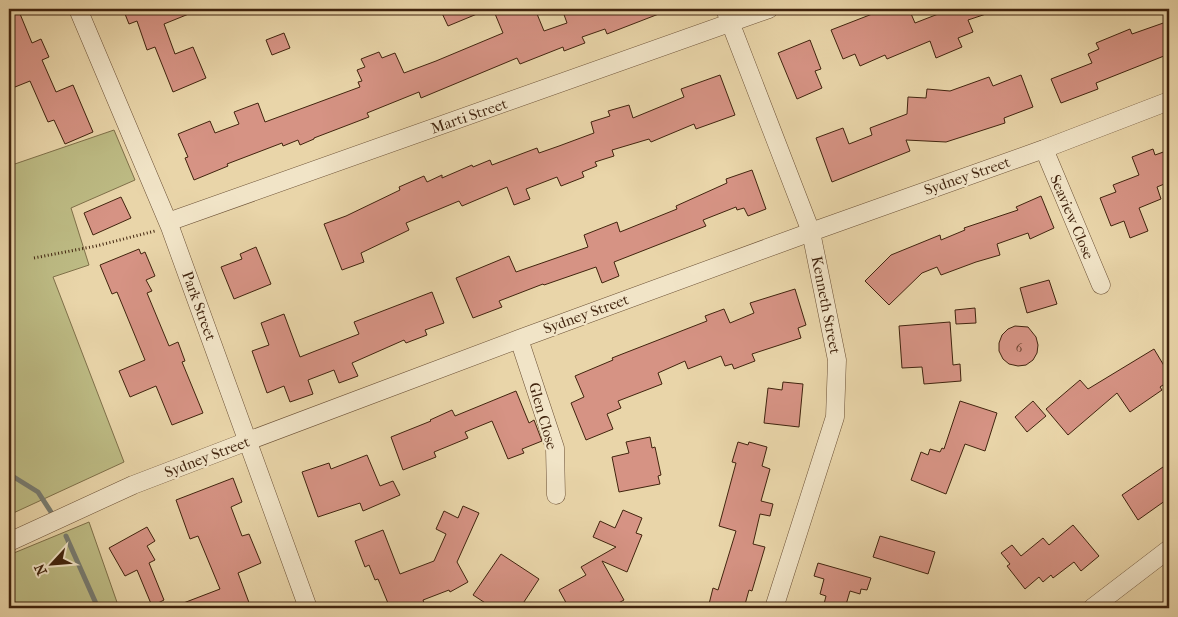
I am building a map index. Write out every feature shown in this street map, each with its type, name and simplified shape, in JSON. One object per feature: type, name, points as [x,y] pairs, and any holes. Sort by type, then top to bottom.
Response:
[{"type":"street","name":"Park Street","points":[[78,9],[169,224],[308,608]]},
{"type":"street","name":"Marti Street","points":[[169,224],[728,16],[769,9]]},
{"type":"street","name":"Kenneth Street","points":[[728,16],[811,232],[837,360],[835,417],[774,608]]},
{"type":"street","name":"Sydney Street","points":[[9,542],[133,485],[248,441],[519,339],[1044,149],[1169,101]]},
{"type":"street","name":"Seaview Close","points":[[1044,149],[1101,285]]},
{"type":"street","name":"Glen Close","points":[[519,339],[555,448],[556,495]]},
{"type":"street","points":[[1092,608],[1169,549]]},
{"type":"path","points":[[34,258],[96,246],[169,224]]},
{"type":"shaded area","points":[[114,130],[135,180],[71,208],[89,265],[53,277],[124,462],[9,515],[9,166]]},
{"type":"shaded area","points":[[89,522],[119,608],[9,608],[9,555]]},
{"type":"building","points":[[9,9],[18,9],[32,43],[41,39],[49,57],[42,60],[56,92],[73,85],[93,132],[65,144],[54,120],[48,122],[30,81],[15,87],[9,71]]},
{"type":"building","points":[[123,9],[201,9],[164,24],[175,54],[193,47],[206,78],[173,92],[155,47],[147,50],[137,21],[129,24]]},
{"type":"building","points":[[440,9],[489,9],[448,26]]},
{"type":"building","points":[[493,9],[535,9],[544,31],[567,23],[562,9],[669,10],[607,34],[605,29],[582,37],[585,43],[564,51],[563,47],[520,64],[517,58],[421,98],[419,92],[367,113],[369,117],[300,145],[298,140],[283,146],[282,143],[227,164],[228,166],[194,180],[185,158],[188,157],[178,134],[210,121],[215,133],[239,124],[234,112],[258,103],[265,122],[360,87],[358,82],[362,81],[357,70],[365,67],[361,59],[379,52],[382,58],[395,53],[404,73],[436,61],[503,33]]},
{"type":"building","points":[[885,9],[909,9],[915,23],[951,9],[995,9],[995,11],[968,20],[973,32],[958,38],[962,47],[936,58],[930,41],[887,59],[885,55],[860,66],[855,54],[843,59],[831,30]]},
{"type":"building","points":[[1169,21],[1169,54],[1096,83],[1098,89],[1061,103],[1051,79],[1092,63],[1088,54],[1099,49],[1096,43],[1130,29],[1132,34]]},
{"type":"building","points":[[284,33],[290,48],[272,55],[266,40]]},
{"type":"building","points":[[810,40],[821,69],[815,71],[822,88],[797,99],[778,53]]},
{"type":"building","points":[[720,75],[735,115],[696,129],[694,124],[651,142],[649,139],[612,150],[614,156],[595,162],[597,166],[582,172],[584,177],[561,186],[557,177],[526,189],[530,199],[514,205],[507,187],[462,206],[459,201],[406,223],[409,230],[361,253],[364,262],[342,270],[324,224],[346,216],[400,190],[399,187],[424,176],[427,182],[442,175],[442,178],[472,165],[473,167],[490,160],[492,165],[537,148],[539,153],[594,133],[591,122],[610,116],[608,111],[629,105],[633,118],[684,97],[681,89]]},
{"type":"building","points":[[1021,75],[1033,107],[1004,118],[1005,123],[946,142],[906,140],[910,151],[832,182],[816,138],[843,128],[849,144],[872,135],[870,128],[907,114],[908,97],[926,98],[927,89],[950,91],[989,77],[993,86]]},
{"type":"building","points":[[1153,149],[1155,155],[1169,150],[1169,182],[1157,187],[1161,199],[1139,208],[1148,231],[1130,238],[1124,221],[1111,226],[1100,198],[1116,192],[1113,185],[1139,175],[1132,157]]},
{"type":"building","points":[[752,170],[766,209],[748,216],[744,208],[737,210],[736,207],[703,220],[706,226],[614,262],[619,276],[602,283],[596,267],[499,301],[502,307],[473,318],[456,278],[509,256],[516,272],[588,247],[584,235],[617,222],[620,232],[677,209],[676,206],[727,183],[726,179]]},
{"type":"building","points":[[1041,196],[1054,228],[1030,239],[1028,233],[997,244],[1000,255],[941,275],[937,267],[922,273],[889,305],[865,281],[891,255],[940,235],[941,240],[965,230],[964,228],[1018,210],[1016,207]]},
{"type":"building","points":[[121,197],[131,218],[93,235],[84,213]]},
{"type":"building","points":[[256,247],[271,284],[234,299],[221,267],[242,259],[240,254]]},
{"type":"building","points":[[139,249],[141,254],[145,252],[155,276],[146,280],[152,291],[147,293],[169,346],[178,342],[185,361],[182,362],[203,413],[172,425],[156,386],[130,397],[119,371],[145,360],[117,292],[112,294],[100,265]]},
{"type":"building","points":[[1049,280],[1057,304],[1027,313],[1020,288]]},
{"type":"building","points":[[795,289],[806,325],[798,328],[801,338],[752,354],[755,361],[734,369],[732,364],[725,366],[721,356],[688,369],[685,361],[658,373],[662,384],[618,401],[621,408],[607,414],[613,429],[586,440],[571,403],[584,397],[575,376],[613,360],[612,358],[707,321],[705,316],[724,309],[730,323],[754,313],[750,303]]},
{"type":"building","points":[[432,292],[444,323],[425,330],[427,335],[406,343],[404,340],[352,363],[358,376],[339,383],[334,370],[308,380],[313,394],[290,402],[284,386],[267,393],[252,351],[269,345],[261,323],[284,314],[300,357],[359,334],[354,322]]},
{"type":"building","points":[[975,308],[976,323],[956,324],[955,310]]},
{"type":"building","points":[[950,322],[953,365],[960,364],[961,381],[924,384],[922,367],[902,368],[899,326]]},
{"type":"building","points":[[1015,326],[1028,327],[1036,337],[1037,353],[1033,360],[1026,365],[1009,364],[1003,359],[999,351],[1002,335],[1008,329]]},
{"type":"building","points":[[1154,349],[1169,374],[1169,381],[1160,387],[1162,390],[1130,412],[1117,393],[1068,435],[1046,409],[1080,380],[1088,389]]},
{"type":"building","points":[[783,382],[803,384],[799,427],[764,423],[768,388],[782,390]]},
{"type":"building","points":[[516,391],[529,423],[534,420],[542,441],[522,449],[524,453],[508,459],[492,421],[465,432],[468,438],[434,452],[436,457],[403,470],[391,437],[431,421],[452,410],[455,416]]},
{"type":"building","points":[[960,401],[997,413],[985,451],[965,444],[946,494],[911,480],[921,452],[928,455],[930,449],[940,452],[942,448],[944,449]]},
{"type":"building","points":[[1033,401],[1046,416],[1027,432],[1015,417]]},
{"type":"building","points":[[650,437],[652,448],[655,447],[661,475],[658,476],[660,484],[619,492],[612,457],[629,453],[626,442]]},
{"type":"building","points":[[738,442],[748,445],[749,442],[767,447],[762,466],[770,469],[761,501],[773,504],[770,516],[760,514],[753,544],[765,547],[752,591],[749,590],[744,608],[708,608],[713,588],[718,590],[736,531],[719,526],[736,463],[732,462]]},
{"type":"building","points":[[367,455],[380,486],[393,481],[400,495],[363,511],[360,503],[318,517],[302,472],[329,463],[331,469]]},
{"type":"building","points":[[1163,467],[1169,476],[1169,498],[1138,520],[1122,495]]},
{"type":"building","points":[[233,478],[242,502],[231,507],[242,536],[249,534],[261,563],[238,573],[251,608],[173,608],[220,589],[198,536],[190,539],[176,500]]},
{"type":"building","points":[[463,506],[479,513],[457,562],[468,582],[450,592],[449,590],[423,600],[426,608],[390,608],[378,579],[375,580],[369,565],[365,567],[355,541],[383,530],[400,574],[434,561],[446,534],[436,529],[444,511],[458,518]]},
{"type":"building","points":[[623,510],[642,518],[636,533],[642,535],[627,572],[602,561],[624,600],[609,608],[569,608],[559,590],[586,575],[581,567],[616,547],[593,537],[600,521],[615,528]]},
{"type":"building","points":[[1073,525],[1099,556],[1081,571],[1074,562],[1053,578],[1051,575],[1043,582],[1039,577],[1025,589],[1007,566],[1010,564],[1001,553],[1012,545],[1021,556],[1043,538],[1049,545]]},
{"type":"building","points":[[147,527],[155,541],[147,546],[155,560],[149,563],[164,600],[152,606],[137,570],[125,576],[109,548]]},
{"type":"building","points":[[880,536],[935,552],[928,574],[873,557]]},
{"type":"building","points":[[501,554],[539,579],[520,608],[493,608],[473,595]]},
{"type":"building","points":[[818,563],[871,578],[867,590],[861,589],[860,594],[850,591],[845,608],[823,608],[826,596],[820,594],[824,579],[814,576]]},
{"type":"waterway","points":[[9,474],[38,492],[51,512]]},
{"type":"waterway","points":[[66,536],[98,608]]}]
